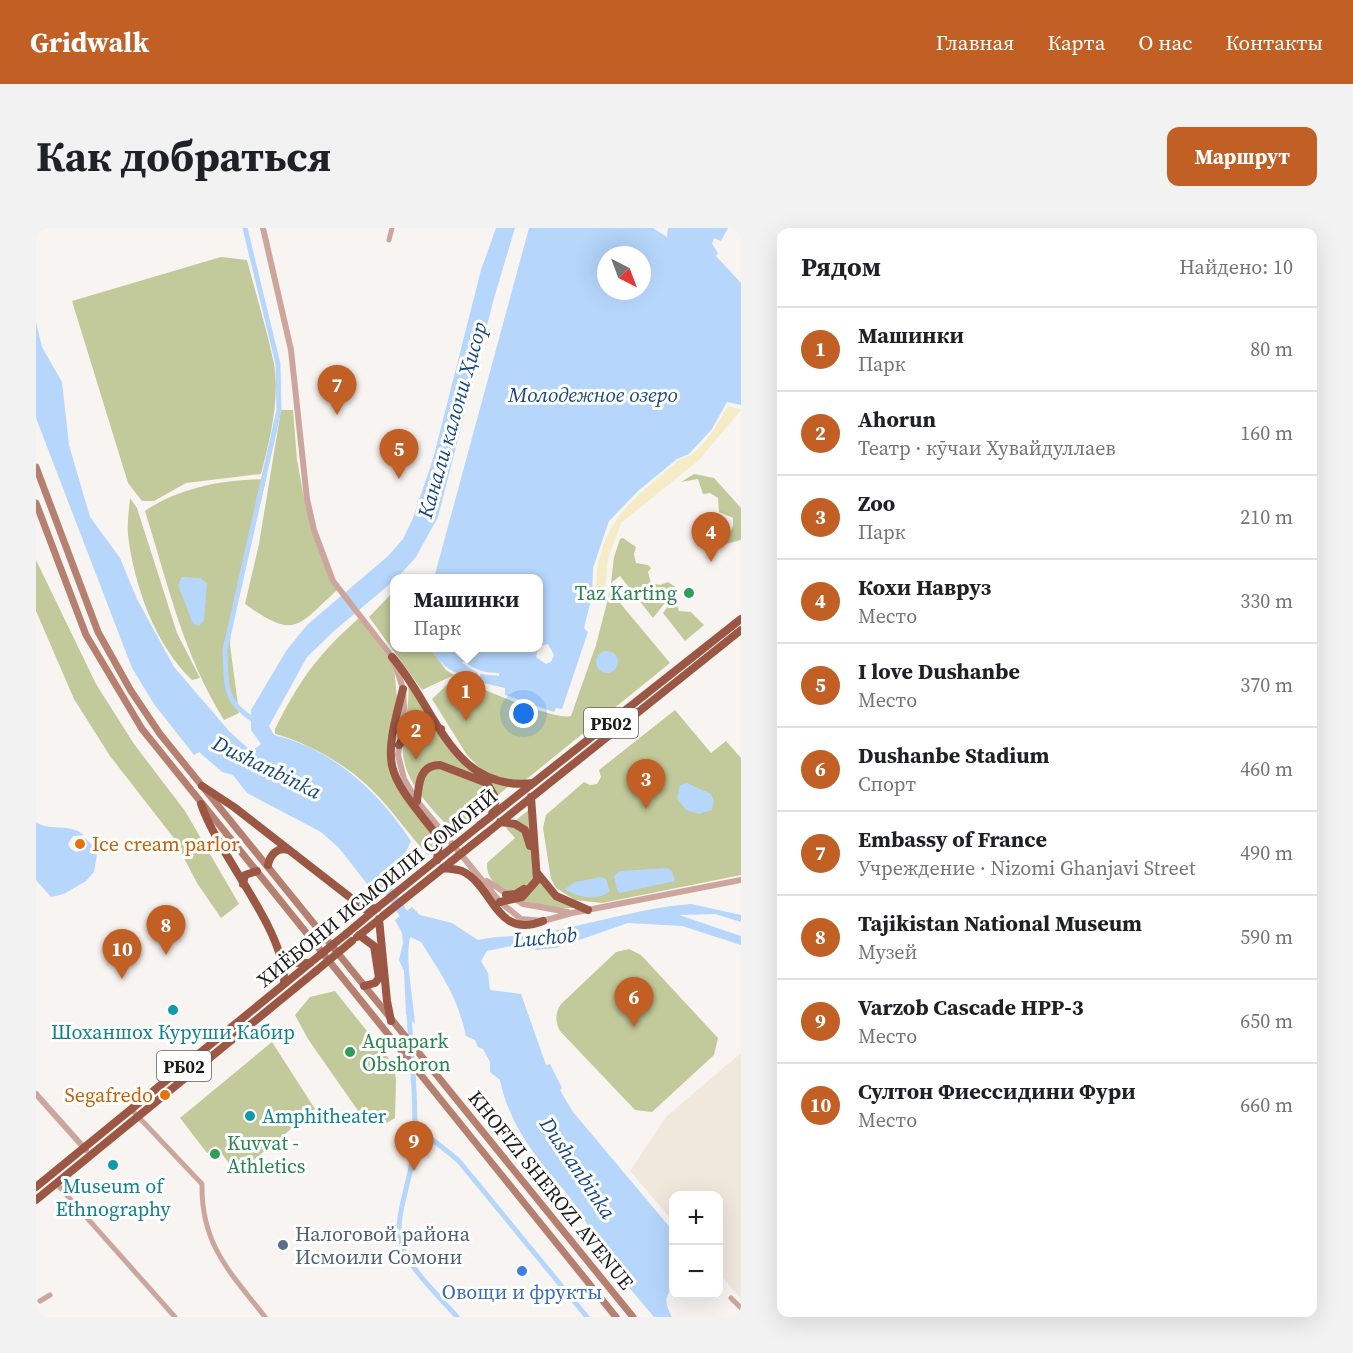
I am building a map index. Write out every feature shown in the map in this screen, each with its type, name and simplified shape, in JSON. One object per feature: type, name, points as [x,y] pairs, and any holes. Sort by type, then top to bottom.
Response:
[{"type":"highway","name":"ХИЁБОНИ ИСМОИЛИ СОМОНӢ","points":[[134,1112],[316,971],[352,937],[362,920],[741,619]]},
{"type":"highway","name":"РБ02","points":[[500,822],[741,630]]},
{"type":"highway","points":[[392,657],[461,759],[473,771],[514,785],[534,783]]},
{"type":"highway","points":[[404,689],[394,721],[389,750],[393,771],[400,788],[436,834],[439,841],[437,860]]},
{"type":"highway","points":[[399,744],[410,729],[417,725],[432,725],[442,730]]},
{"type":"highway","points":[[417,801],[420,777],[424,770],[433,765],[440,765],[487,783],[496,800],[491,817]]},
{"type":"highway","points":[[202,786],[218,795],[365,909],[377,908]]},
{"type":"highway","points":[[503,899],[516,900],[533,887],[538,874],[531,797]]},
{"type":"highway","points":[[201,804],[212,830],[282,953],[293,962],[310,963]]},
{"type":"highway","name":"ХИЁБОНИ ИСМОИЛИ СОМОНӢ","points":[[36,1188],[87,1151],[310,963],[381,917],[500,822]]},
{"type":"highway","points":[[500,822],[515,824],[525,830],[530,842],[533,870],[529,884],[523,891],[503,899]]},
{"type":"highway","points":[[268,865],[275,852],[288,850]]},
{"type":"highway","points":[[443,868],[458,870],[468,875],[501,915],[517,925],[524,926],[543,921]]},
{"type":"highway","points":[[243,884],[244,875],[257,871]]},
{"type":"highway","points":[[538,874],[556,896],[588,910]]},
{"type":"highway","points":[[362,920],[365,909]]},
{"type":"highway","points":[[381,917],[387,1001],[392,1021]]},
{"type":"highway","points":[[352,937],[374,946],[378,976],[375,983],[364,986]]},
{"type":"highway","points":[[282,953],[285,984]]},
{"type":"highway","name":"РБ02","points":[[36,1200],[87,1151]]},
{"type":"main road","points":[[36,467],[102,639],[146,713],[186,766],[392,1021]]},
{"type":"main road","points":[[36,503],[90,643],[142,729],[176,774],[186,766]]},
{"type":"main road","name":"KHOFIZI SHEROZI AVENUE","points":[[176,774],[257,871],[616,1317]]},
{"type":"main road","name":"KHOFIZI SHEROZI AVENUE","points":[[392,1021],[633,1317]]},
{"type":"main road","points":[[457,1122],[463,1120],[468,1113]]},
{"type":"main road","points":[[477,1146],[488,1137]]},
{"type":"street","points":[[262,228],[291,350],[307,499],[325,561],[339,590],[392,657],[404,689],[398,755],[404,779],[417,801],[477,873],[521,919],[543,921],[572,913],[741,880]]},
{"type":"street","points":[[389,240],[392,228]]},
{"type":"street","points":[[516,900],[532,906],[572,913]]},
{"type":"street","points":[[36,1094],[87,1151]]},
{"type":"street","points":[[134,1112],[201,1184],[203,1216],[211,1242],[265,1317]]},
{"type":"street","points":[[56,1183],[175,1317]]},
{"type":"street","points":[[40,1301],[50,1295]]},
{"type":"street","points":[[731,1298],[741,1308]]},
{"type":"shaded area","points":[[741,1053],[741,1299],[723,1278],[723,1191],[669,1191],[669,1216],[630,1171],[667,1116]]},
{"type":"green space","points":[[221,257],[247,260],[274,364],[275,405],[261,474],[186,483],[154,501],[142,501],[128,483],[72,301]]},
{"type":"green space","points":[[281,410],[293,410],[297,460],[305,503],[337,590],[303,620],[285,625],[275,622],[245,604],[259,544]]},
{"type":"green space","points":[[694,474],[714,478],[741,508],[741,540],[722,545],[714,533],[730,532],[733,518],[719,512],[718,498],[710,493],[703,494],[698,479],[681,482]]},
{"type":"green space","points":[[266,479],[231,628],[230,645],[239,713],[224,720],[187,644],[145,511],[173,496],[203,486]]},
{"type":"green space","points":[[130,498],[137,508],[177,633],[200,678],[192,680],[179,666],[167,650],[148,613],[131,554],[128,530]]},
{"type":"green space","points":[[623,538],[636,547],[634,554],[636,563],[648,565],[651,568],[648,572],[651,583],[660,585],[668,582],[677,588],[653,618],[620,576],[611,583],[614,557],[620,539]]},
{"type":"green space","points":[[36,560],[96,684],[134,744],[185,811],[239,904],[221,918],[197,883],[173,837],[110,756],[74,699],[36,611]]},
{"type":"green space","points":[[610,591],[670,663],[518,786],[483,771],[467,755],[432,699],[455,677],[532,708],[562,716],[571,716],[596,645]]},
{"type":"green space","points":[[390,595],[390,646],[369,617]]},
{"type":"green space","points":[[674,598],[679,611],[691,612],[704,625],[685,641],[663,613]]},
{"type":"green space","points":[[359,618],[394,665],[397,699],[389,761],[435,834],[438,847],[428,855],[381,799],[353,773],[315,749],[275,734],[275,729],[301,682],[321,656]]},
{"type":"green space","points":[[394,652],[433,652],[446,670],[454,675],[422,690]]},
{"type":"green space","points":[[408,685],[461,760],[509,786],[453,832],[416,789],[405,765],[403,736],[408,704]]},
{"type":"green space","points":[[675,710],[711,753],[726,741],[741,758],[741,875],[602,903],[575,900],[556,888],[551,879],[543,828],[546,815],[584,782],[590,785],[597,784],[601,777],[599,770]]},
{"type":"green space","points":[[530,809],[534,880],[516,897],[500,888],[492,880],[487,870],[487,863],[515,838],[506,828]]},
{"type":"green space","points":[[539,878],[578,908],[555,908],[520,900]]},
{"type":"green space","points":[[629,949],[641,955],[718,1038],[714,1055],[652,1112],[635,1110],[560,1031],[557,1020],[561,1004],[616,952]]},
{"type":"green space","name":"Aquapark Obshoron","points":[[335,991],[394,1065],[395,1118],[385,1124],[372,1122],[361,1115],[308,1039],[295,1015],[310,997]]},
{"type":"green space","points":[[272,1042],[315,1109],[237,1174],[216,1146],[207,1153],[180,1118]]},
{"type":"sand","points":[[728,406],[741,410],[699,460],[621,523],[608,558],[605,588],[596,587],[598,564],[611,528],[622,513],[648,487],[680,459],[696,451],[702,445]]},
{"type":"water","name":"Канали калони Ҳисор","points":[[496,228],[515,228],[494,298],[438,517],[416,557],[401,574],[390,574],[390,584],[307,657],[269,726],[274,735],[316,750],[353,775],[385,806],[411,841],[402,860],[393,868],[396,879],[376,895],[338,847],[321,832],[247,793],[233,775],[222,772],[199,752],[194,755],[154,704],[132,668],[36,418],[36,322],[42,347],[62,382],[69,445],[90,517],[120,558],[137,599],[174,667],[230,732],[251,751],[261,744],[251,730],[251,710],[286,651],[307,625],[388,556],[403,539],[413,518],[433,459],[481,270]]},
{"type":"water","name":"Молодежное озеро","points":[[529,228],[653,228],[667,237],[668,228],[728,228],[721,241],[714,238],[712,244],[718,253],[716,256],[741,283],[741,405],[727,402],[712,429],[689,454],[677,459],[638,491],[609,521],[593,568],[592,596],[584,628],[588,632],[562,709],[556,708],[554,712],[505,695],[505,688],[479,682],[480,674],[499,676],[499,673],[480,670],[463,661],[462,663],[478,673],[475,680],[444,666],[433,652],[537,652],[536,657],[546,664],[551,662],[554,655],[548,644],[543,646],[543,574],[435,574]]},
{"type":"water","points":[[182,577],[200,578],[207,583],[204,620],[199,626],[193,624],[178,585]]},
{"type":"water","points":[[607,651],[615,654],[618,662],[615,670],[607,673],[599,670],[596,662],[599,654]]},
{"type":"water","points":[[687,783],[711,794],[714,801],[712,810],[699,814],[686,810],[677,798],[680,785]]},
{"type":"water","points":[[36,822],[41,825],[71,829],[84,835],[73,836],[68,844],[77,852],[85,847],[85,838],[93,846],[97,855],[94,872],[86,881],[64,894],[51,897],[36,880]]},
{"type":"water","points":[[667,868],[672,871],[675,881],[620,893],[617,890],[614,876],[620,871]]},
{"type":"water","points":[[602,877],[606,879],[610,891],[600,896],[581,896],[565,889],[575,882]]},
{"type":"water","name":"Luchob","points":[[691,904],[741,915],[741,922],[715,914],[679,915],[741,936],[741,945],[682,926],[628,923],[556,948],[536,950],[521,944],[487,951],[481,961],[488,973],[490,990],[521,994],[546,1065],[550,1064],[562,1088],[560,1090],[573,1112],[669,1226],[669,1292],[666,1302],[672,1317],[654,1317],[606,1260],[610,1248],[587,1225],[567,1194],[524,1139],[509,1111],[500,1080],[490,1072],[490,1062],[483,1049],[478,1047],[475,1040],[466,1036],[458,1009],[442,976],[421,942],[410,937],[409,968],[415,1024],[406,1014],[404,971],[399,960],[403,943],[402,933],[395,920],[412,907],[420,915],[452,923],[478,940],[537,934]]},
{"type":"waterway","points":[[245,228],[278,364],[279,410],[225,650],[228,691],[237,707],[256,721]]},
{"type":"waterway","name":"Dushanbinka","points":[[381,878],[405,916],[414,921]]},
{"type":"waterway","points":[[409,1012],[414,1136],[412,1164],[401,1209],[400,1240],[403,1250],[416,1270],[457,1317]]},
{"type":"waterway","points":[[415,1121],[428,1136],[458,1160],[587,1317]]},
{"type":"place","name":"Embassy of France","points":[[337,415]]},
{"type":"place","name":"I love Dushanbe","points":[[399,479]]},
{"type":"place","name":"Кохи Навруз","points":[[711,562]]},
{"type":"place","name":"Taz Karting","points":[[689,593]]},
{"type":"place","name":"Машинки","points":[[466,721]]},
{"type":"place","name":"Ahorun","points":[[416,760]]},
{"type":"place","name":"Zoo","points":[[646,809]]},
{"type":"place","name":"Ice cream parlor","points":[[80,844]]},
{"type":"place","name":"Tajikistan National Museum","points":[[166,955]]},
{"type":"place","name":"Султон Фиессидини Фури","points":[[122,979]]},
{"type":"place","name":"Шоханшох Куруши Кабир","points":[[173,1010]]},
{"type":"place","name":"Dushanbe Stadium","points":[[634,1027]]},
{"type":"place","name":"Aquapark Obshoron","points":[[350,1052]]},
{"type":"place","name":"Segafredo","points":[[165,1095]]},
{"type":"place","name":"Amphitheater","points":[[250,1116]]},
{"type":"place","name":"Kuvvat - Athletics","points":[[215,1154]]},
{"type":"place","name":"Museum of Ethnography","points":[[113,1165]]},
{"type":"place","name":"Varzob Cascade HPP-3","points":[[414,1171]]},
{"type":"place","name":"Налоговой района Исмоили Сомони","points":[[283,1245]]},
{"type":"place","name":"Овощи и фрукты","points":[[522,1271]]}]
